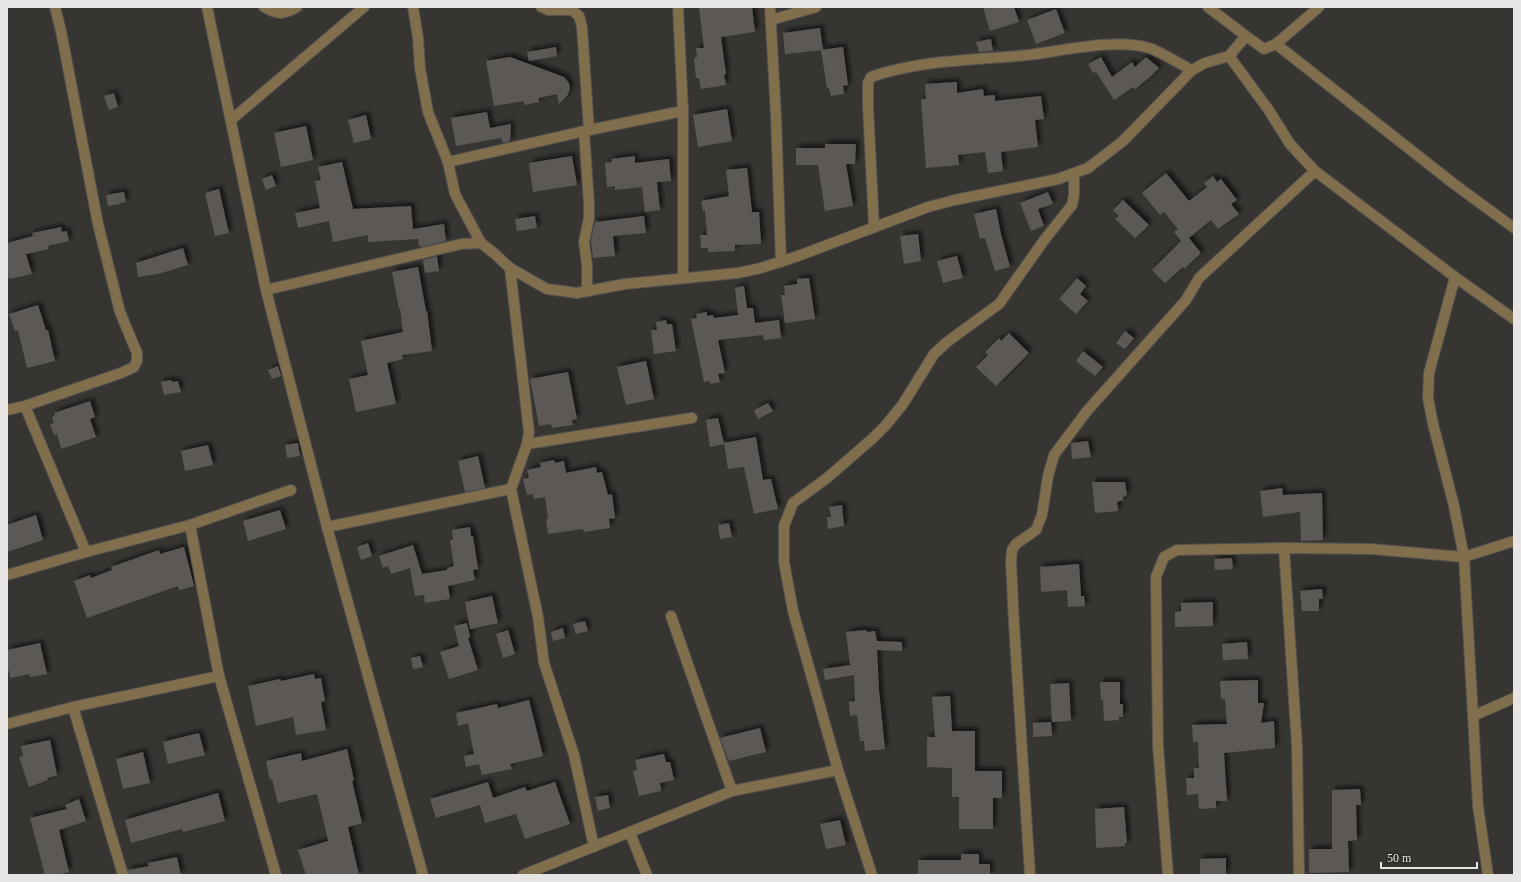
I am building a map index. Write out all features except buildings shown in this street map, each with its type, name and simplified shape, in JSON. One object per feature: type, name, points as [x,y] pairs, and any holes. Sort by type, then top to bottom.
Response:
[{"type":"street","points":[[7,410],[25,406],[122,373],[134,367],[137,361],[137,353],[120,312],[98,224],[61,31],[55,7]]},
{"type":"street","points":[[207,7],[266,290],[327,527],[423,875]]},
{"type":"street","points":[[264,7],[273,12],[287,13],[297,7]]},
{"type":"street","points":[[231,120],[364,7]]},
{"type":"street","points":[[413,7],[418,38],[420,68],[428,112],[448,162],[455,194],[481,243],[510,268],[547,289],[576,293],[625,284],[738,273],[780,262],[941,204],[1019,188],[1074,174],[1088,168],[1123,141],[1192,70],[1205,63],[1229,56],[1246,36]]},
{"type":"street","points":[[541,7],[548,10],[572,10],[579,16],[582,27],[589,204],[589,218],[584,242],[587,265],[587,291]]},
{"type":"street","points":[[678,7],[683,111],[683,278]]},
{"type":"street","points":[[770,7],[776,124],[780,262]]},
{"type":"street","points":[[771,20],[816,7]]},
{"type":"street","points":[[1208,7],[1264,49],[1276,44],[1316,8]]},
{"type":"street","points":[[874,227],[868,106],[868,83],[871,77],[893,70],[932,64],[1107,44],[1149,48],[1192,70]]},
{"type":"street","points":[[1276,44],[1454,184],[1514,228]]},
{"type":"street","points":[[1229,56],[1268,109],[1290,144],[1315,171],[1455,277],[1514,319]]},
{"type":"street","points":[[448,162],[587,130],[683,111]]},
{"type":"street","points":[[1030,875],[1014,624],[1011,562],[1012,550],[1016,544],[1036,530],[1042,515],[1048,476],[1054,455],[1087,410],[1186,300],[1199,278],[1315,171]]},
{"type":"street","points":[[872,875],[838,770],[794,611],[784,562],[784,526],[794,503],[827,478],[886,425],[903,404],[934,354],[947,342],[999,304],[1044,239],[1072,206],[1074,195],[1074,174]]},
{"type":"street","points":[[266,290],[461,244],[481,243]]},
{"type":"street","points":[[510,268],[529,432],[527,444],[511,488],[538,617],[544,662],[574,755],[594,847]]},
{"type":"street","points":[[1455,277],[1429,373],[1428,398],[1464,557],[1478,806],[1488,875]]},
{"type":"street","points":[[25,406],[86,552]]},
{"type":"street","points":[[527,444],[692,418]]},
{"type":"street","points":[[327,527],[511,488]]},
{"type":"street","points":[[7,575],[86,552],[190,525],[291,490]]},
{"type":"street","points":[[190,525],[219,676],[276,875]]},
{"type":"street","points":[[1168,875],[1158,746],[1156,577],[1164,557],[1177,550],[1284,548],[1371,549],[1464,557],[1514,541]]},
{"type":"street","points":[[1284,548],[1297,746],[1299,875]]},
{"type":"street","points":[[671,616],[732,791]]},
{"type":"street","points":[[7,724],[73,707],[219,676]]},
{"type":"street","points":[[1473,716],[1514,698]]},
{"type":"street","points":[[73,707],[123,875]]},
{"type":"street","points":[[523,875],[732,791],[838,770]]},
{"type":"street","points":[[630,833],[647,875]]}]
